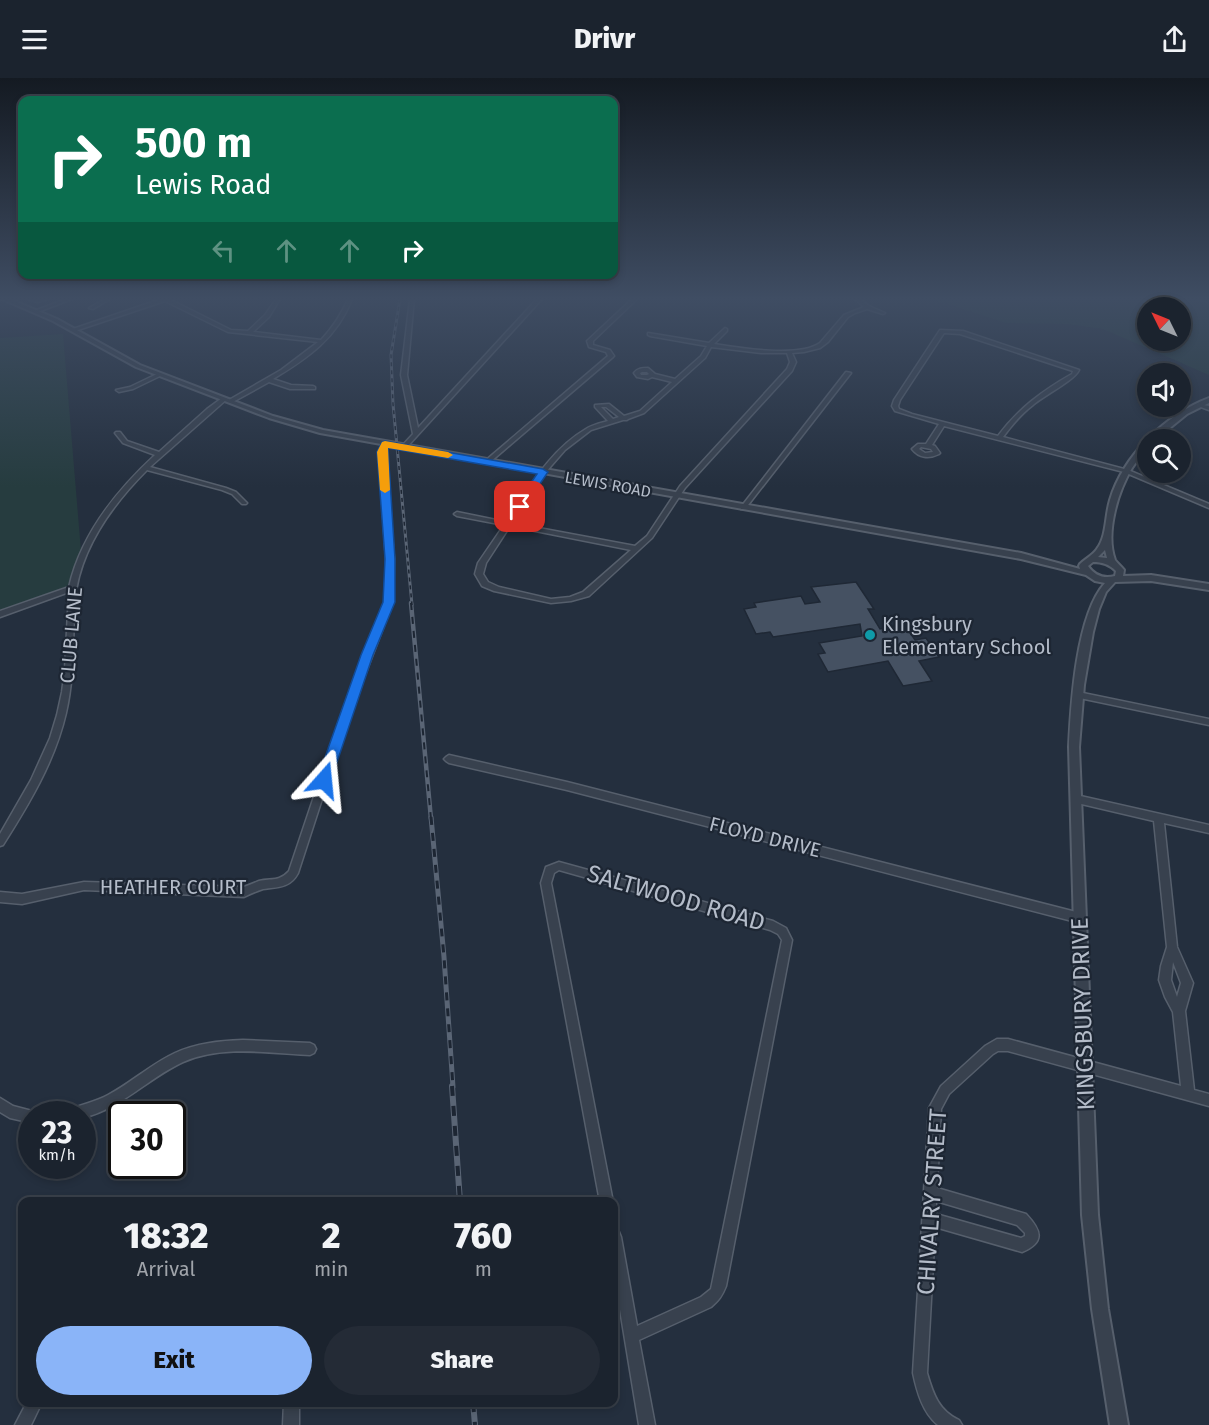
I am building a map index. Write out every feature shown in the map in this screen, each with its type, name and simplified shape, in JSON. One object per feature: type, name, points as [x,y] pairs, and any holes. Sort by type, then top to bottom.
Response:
[{"type":"street","name":"LEWIS ROAD","points":[[130,362],[159,375],[304,428],[1021,556],[1076,562],[1090,560]]},
{"type":"street","name":"CLUB LANE","points":[[0,842],[33,784],[61,715],[70,669],[70,605],[73,588],[82,558],[101,521],[117,497],[146,468],[227,400],[268,380],[297,362]]},
{"type":"street","points":[[405,362],[404,375],[416,434]]},
{"type":"street","points":[[404,447],[482,362]]},
{"type":"street","points":[[487,462],[604,362]]},
{"type":"street","points":[[699,362],[642,412],[594,427],[578,435],[562,448],[543,472],[482,563],[479,574],[485,584],[497,589],[551,601],[571,599],[586,594],[657,530],[676,496],[790,370],[793,362]]},
{"type":"street","points":[[921,362],[895,406],[904,413],[1126,471],[1209,506]]},
{"type":"street","points":[[999,438],[1029,403],[1041,393],[1074,375],[1076,370],[1051,362]]},
{"type":"street","points":[[743,508],[848,373]]},
{"type":"street","points":[[119,390],[131,388],[159,375]]},
{"type":"street","points":[[651,375],[677,381]]},
{"type":"street","points":[[268,380],[295,388],[313,388]]},
{"type":"street","name":"KINGSBURY DRIVE","points":[[1164,429],[1177,418],[1209,400]]},
{"type":"street","points":[[612,422],[597,407],[601,404],[607,405],[625,419]]},
{"type":"street","points":[[1200,405],[1209,408]]},
{"type":"street","points":[[929,445],[942,424]]},
{"type":"street","points":[[118,433],[125,442],[160,455]]},
{"type":"street","name":"HEATHER COURT","points":[[0,897],[22,899],[84,886],[244,892],[263,885],[280,884],[289,879],[293,873],[367,655],[389,602],[390,559],[382,452],[385,444]]},
{"type":"street","name":"KINGSBURY DRIVE","points":[[1119,1425],[1104,1338],[1092,1241],[1074,747],[1078,695],[1095,603],[1105,584],[1120,574],[1108,553],[1108,534],[1113,506],[1126,471],[1137,457]]},
{"type":"street","points":[[146,468],[224,489],[234,493],[244,503]]},
{"type":"street","points":[[457,514],[637,549]]},
{"type":"street","name":"KINGSBURY DRIVE","points":[[1095,603],[1088,574],[1083,566],[1101,550],[1108,534]]},
{"type":"street","name":"LEWIS ROAD","points":[[1021,556],[1088,574]]},
{"type":"street","points":[[1090,560],[1101,560],[1151,578],[1209,587]]},
{"type":"street","points":[[1088,574],[1098,579],[1113,580],[1151,578]]},
{"type":"street","points":[[0,614],[73,588]]},
{"type":"street","points":[[1078,695],[1209,722]]},
{"type":"street","name":"FLOYD DRIVE","points":[[449,759],[567,786],[1080,918]]},
{"type":"street","points":[[1076,799],[1209,829]]},
{"type":"street","points":[[1159,818],[1172,947],[1187,983],[1179,1011]]},
{"type":"street","name":"SALTWOOD ROAD","points":[[606,1197],[546,883],[550,870],[559,866],[773,926],[782,931],[787,940],[716,1294],[706,1302],[632,1336]]},
{"type":"street","points":[[1172,947],[1163,972],[1164,987],[1179,1011],[1188,1094]]},
{"type":"street","name":"CHIVALRY STREET","points":[[954,1425],[946,1422],[935,1411],[925,1394],[920,1373],[935,1108],[945,1090],[988,1050],[997,1045],[1008,1044],[1209,1100]]},
{"type":"street","points":[[96,1107],[105,1104],[158,1068],[180,1057],[202,1050],[225,1047],[310,1048]]},
{"type":"street","points":[[0,1104],[10,1112],[18,1114]]},
{"type":"street","points":[[929,1220],[1022,1245],[1032,1239],[1031,1230],[1021,1219],[930,1194]]},
{"type":"street","points":[[618,1259],[647,1425]]},
{"type":"street","points":[[23,1425],[32,1407]]},
{"type":"street","points":[[291,1425],[292,1407]]},
{"type":"green space","points":[[0,362],[65,362],[81,551],[67,587],[0,610]]},
{"type":"green space","points":[[1179,362],[1209,362],[1209,375],[1191,367],[1191,363]]},
{"type":"building","name":"Kingsbury Elementary School","points":[[856,582],[874,609],[868,609],[880,629],[895,626],[899,632],[909,631],[915,640],[926,638],[939,657],[919,661],[932,681],[903,686],[888,661],[828,672],[818,654],[825,653],[819,643],[862,636],[860,624],[773,637],[770,632],[756,634],[744,609],[756,607],[754,603],[801,596],[805,604],[820,602],[811,587]]},
{"type":"railway","points":[[391,362],[393,404],[412,605]]},
{"type":"railway","points":[[411,603],[431,819]]},
{"type":"railway","points":[[431,817],[453,1087]]},
{"type":"railway","points":[[452,1086],[460,1197]]},
{"type":"railway","points":[[473,1407],[475,1425]]},
{"type":"slow traffic","points":[[385,490],[382,452],[385,444],[448,455]]},
{"type":"place","name":"Kingsbury Elementary School","points":[[870,635]]},
{"type":"route","points":[[324,780],[367,655],[389,602],[390,559],[382,452],[385,444],[543,472],[520,507]]}]
